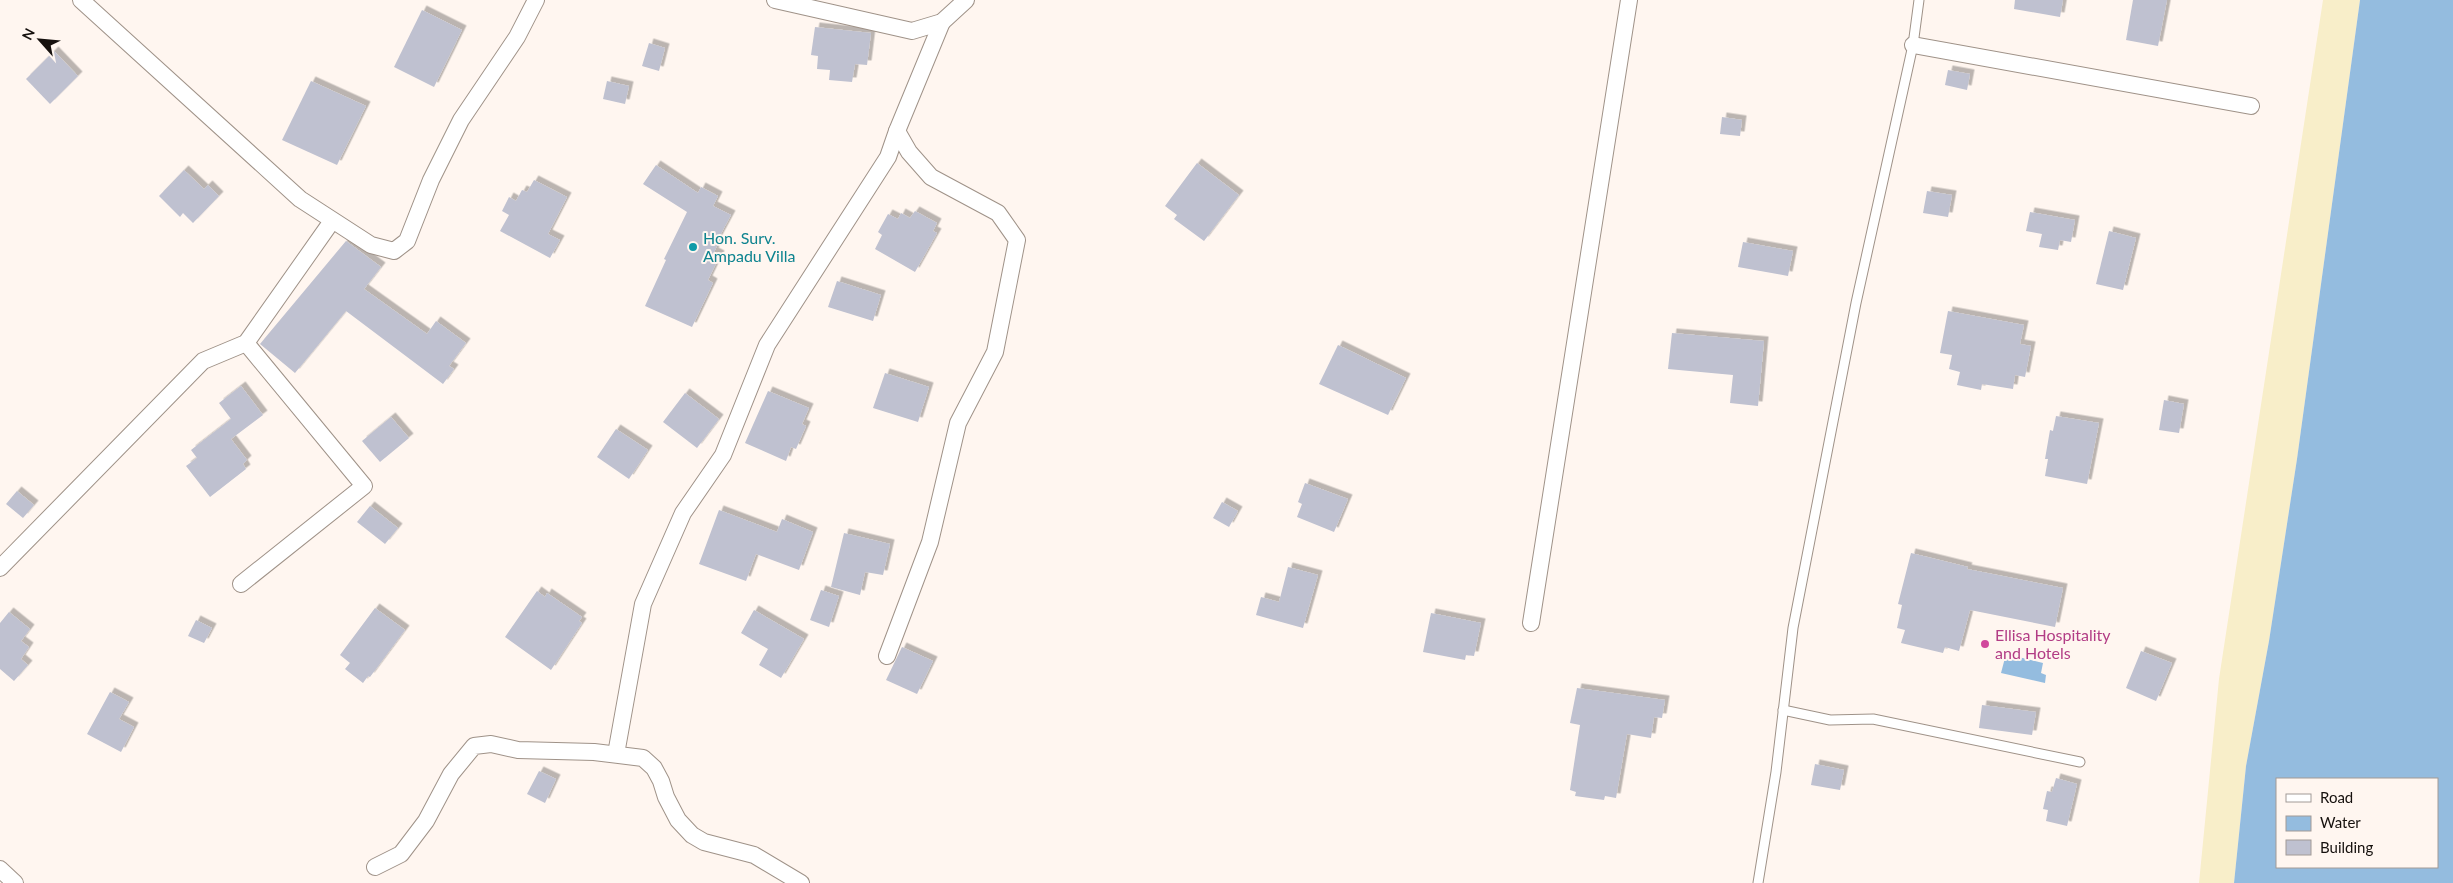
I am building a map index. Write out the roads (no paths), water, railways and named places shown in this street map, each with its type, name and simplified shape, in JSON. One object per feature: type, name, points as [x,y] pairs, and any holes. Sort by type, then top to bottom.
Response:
[{"type":"street","points":[[81,0],[300,199],[371,245],[394,250],[407,241],[431,180],[461,120],[516,36],[536,0]]},
{"type":"street","points":[[775,0],[912,31],[942,22]]},
{"type":"street","points":[[616,754],[643,604],[683,513],[724,455],[767,344],[888,157],[942,22],[966,0]]},
{"type":"street","points":[[1531,623],[1629,0]]},
{"type":"street","points":[[1913,45],[2251,106]]},
{"type":"street","points":[[887,656],[930,542],[958,423],[995,352],[1017,240],[998,213],[931,177],[909,152],[898,131]]},
{"type":"street","points":[[0,568],[203,361],[246,343],[332,221]]},
{"type":"street","points":[[241,584],[364,486],[246,343]]},
{"type":"street","points":[[375,867],[401,854],[426,821],[451,774],[474,746],[491,744],[518,750],[594,752],[643,758],[654,768],[678,820],[692,835],[704,842],[754,855],[801,883]]},
{"type":"street","points":[[0,869],[15,883]]},
{"type":"lane","points":[[1758,883],[1776,772],[1793,628],[1880,190],[1913,45],[1919,0]]},
{"type":"lane","points":[[1783,710],[1830,720],[1873,719],[2080,762]]},
{"type":"water","points":[[2360,0],[2453,0],[2453,883],[2234,883],[2246,766],[2269,641],[2297,459]]},
{"type":"water","points":[[2006,654],[2043,663],[2041,673],[2046,675],[2045,683],[2001,673]]},
{"type":"place","name":"Hon. Surv. Ampadu Villa","points":[[693,247]]},
{"type":"place","name":"Ellisa Hospitality and Hotels","points":[[1985,644]]}]
